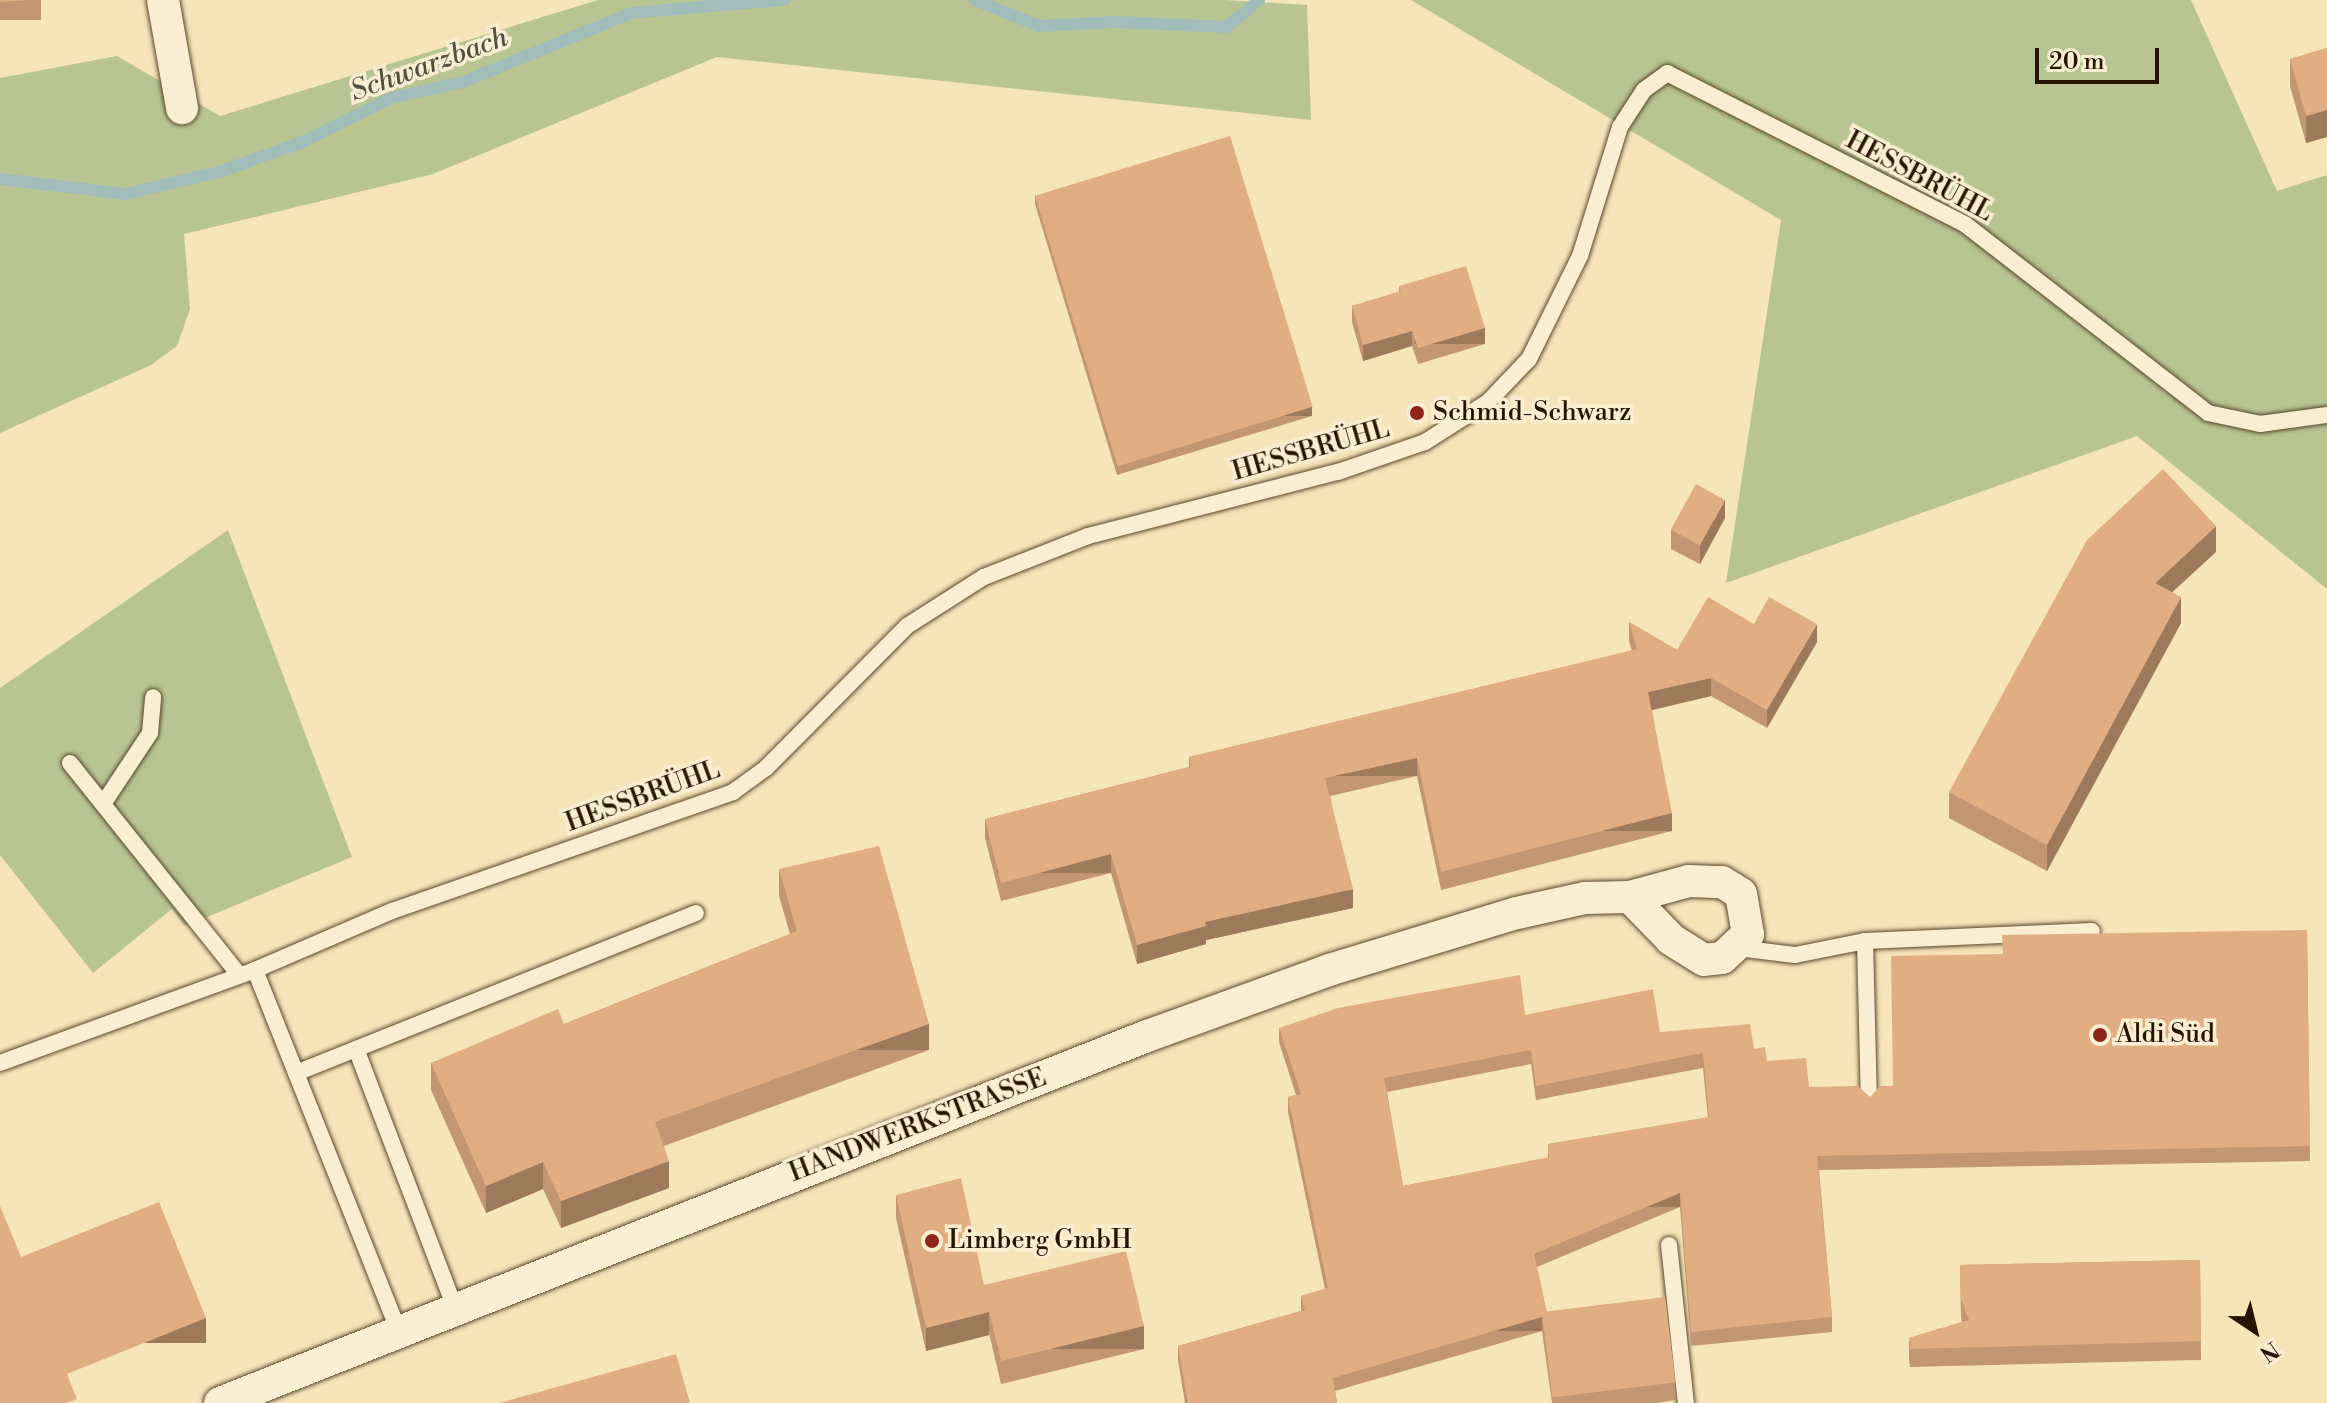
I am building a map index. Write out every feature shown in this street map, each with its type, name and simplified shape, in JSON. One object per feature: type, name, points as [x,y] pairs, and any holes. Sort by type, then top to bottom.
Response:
[{"type":"street","points":[[163,0],[182,108]]},
{"type":"street","name":"HANDWERKSTRASSE","points":[[220,1403],[292,1390],[398,1330],[1329,970],[1517,913],[1585,898],[1630,897],[1689,881],[1722,882],[1741,894],[1746,908],[1748,934],[1738,948]]},
{"type":"street","points":[[1630,897],[1671,939],[1704,960],[1738,948]]},
{"type":"lane","name":"HESSBRÜHL","points":[[247,972],[392,911],[733,792],[766,768],[907,626],[984,577],[1088,536],[1338,472],[1425,442],[1488,402],[1529,359],[1580,256],[1620,127],[1644,90],[1667,73],[1966,225],[2208,413],[2260,424],[2327,415]]},
{"type":"lane","points":[[103,804],[150,733],[153,697]]},
{"type":"lane","points":[[70,763],[247,972],[296,1073],[398,1330]]},
{"type":"lane","points":[[296,1073],[696,913]]},
{"type":"lane","points":[[1738,948],[1795,955],[1865,941],[2092,931]]},
{"type":"lane","points":[[1865,941],[1869,1100]]},
{"type":"lane","points":[[0,1063],[247,972]]},
{"type":"lane","points":[[356,1049],[455,1308]]},
{"type":"lane","points":[[1669,1245],[1686,1403]]},
{"type":"green space","points":[[598,0],[1226,0],[1307,5],[1311,120],[717,57],[433,174],[184,234],[190,309],[177,346],[151,365],[0,433],[0,78],[117,56],[220,116]]},
{"type":"green space","points":[[1411,0],[2191,0],[2277,191],[2327,175],[2327,589],[2137,436],[1726,583],[1781,220]]},
{"type":"green space","points":[[228,530],[352,857],[185,926],[172,909],[93,973],[0,855],[0,688]]},
{"type":"building","points":[[2327,48],[2327,110],[2306,116],[2290,59]]},
{"type":"building","points":[[1230,136],[1313,407],[1118,466],[1035,196]]},
{"type":"building","points":[[1466,266],[1485,328],[1418,348],[1412,331],[1363,345],[1352,306],[1401,291],[1399,286]]},
{"type":"building","points":[[2163,469],[2216,526],[2155,583],[2181,597],[2047,845],[1949,792],[2087,540]]},
{"type":"building","points":[[1696,484],[1725,500],[1700,545],[1671,529]]},
{"type":"building","points":[[1708,597],[1754,624],[1769,597],[1817,624],[1767,710],[1711,678],[1648,692],[1672,813],[1441,872],[1417,758],[1325,778],[1353,889],[1205,922],[1206,926],[1137,945],[1111,854],[1001,883],[985,819],[1191,767],[1189,757],[1637,649],[1629,622],[1677,650]]},
{"type":"building","points":[[879,846],[929,1024],[655,1122],[669,1161],[561,1201],[543,1162],[486,1186],[431,1063],[558,1009],[564,1024],[797,931],[779,869]]},
{"type":"building","points":[[2307,930],[2310,1146],[1817,1156],[1832,1317],[1691,1332],[1680,1193],[1534,1254],[1547,1314],[1542,1317],[1333,1378],[1337,1403],[1188,1403],[1178,1346],[1305,1310],[1301,1296],[1328,1288],[1288,1097],[1301,1094],[1279,1028],[1338,1008],[1520,975],[1525,1015],[1653,989],[1660,1032],[1750,1024],[1754,1049],[1765,1047],[1767,1061],[1806,1058],[1809,1087],[1858,1086],[1870,1097],[1880,1086],[1893,1086],[1891,956],[2003,954],[2002,935]],"holes":[[[1531,1050],[1536,1086],[1703,1053],[1709,1117],[1548,1144],[1549,1157],[1403,1186],[1384,1078]]]},
{"type":"building","points":[[961,1178],[984,1285],[1126,1251],[1144,1326],[1001,1361],[985,1295],[989,1312],[926,1328],[896,1195]]},
{"type":"building","points":[[159,1202],[206,1318],[67,1374],[77,1399],[67,1403],[0,1403],[0,1206],[21,1257]]},
{"type":"building","points":[[2200,1260],[2201,1341],[1910,1349],[1909,1338],[1969,1320],[1961,1300],[1960,1265]]},
{"type":"building","points":[[1665,1297],[1675,1382],[1552,1397],[1542,1312]]},
{"type":"building","points":[[676,1354],[690,1403],[499,1403]]},
{"type":"waterway","name":"Schwarzbach","points":[[0,179],[125,194],[219,172],[300,143],[391,98],[463,82],[631,13],[784,0]]},
{"type":"waterway","name":"Schwarzbach","points":[[975,0],[1039,26],[1116,22],[1227,27],[1259,0]]},
{"type":"place","name":"Schmid-Schwarz","points":[[1417,413]]},
{"type":"place","name":"Aldi Süd","points":[[2100,1035]]},
{"type":"place","name":"Limberg GmbH","points":[[932,1241]]}]
